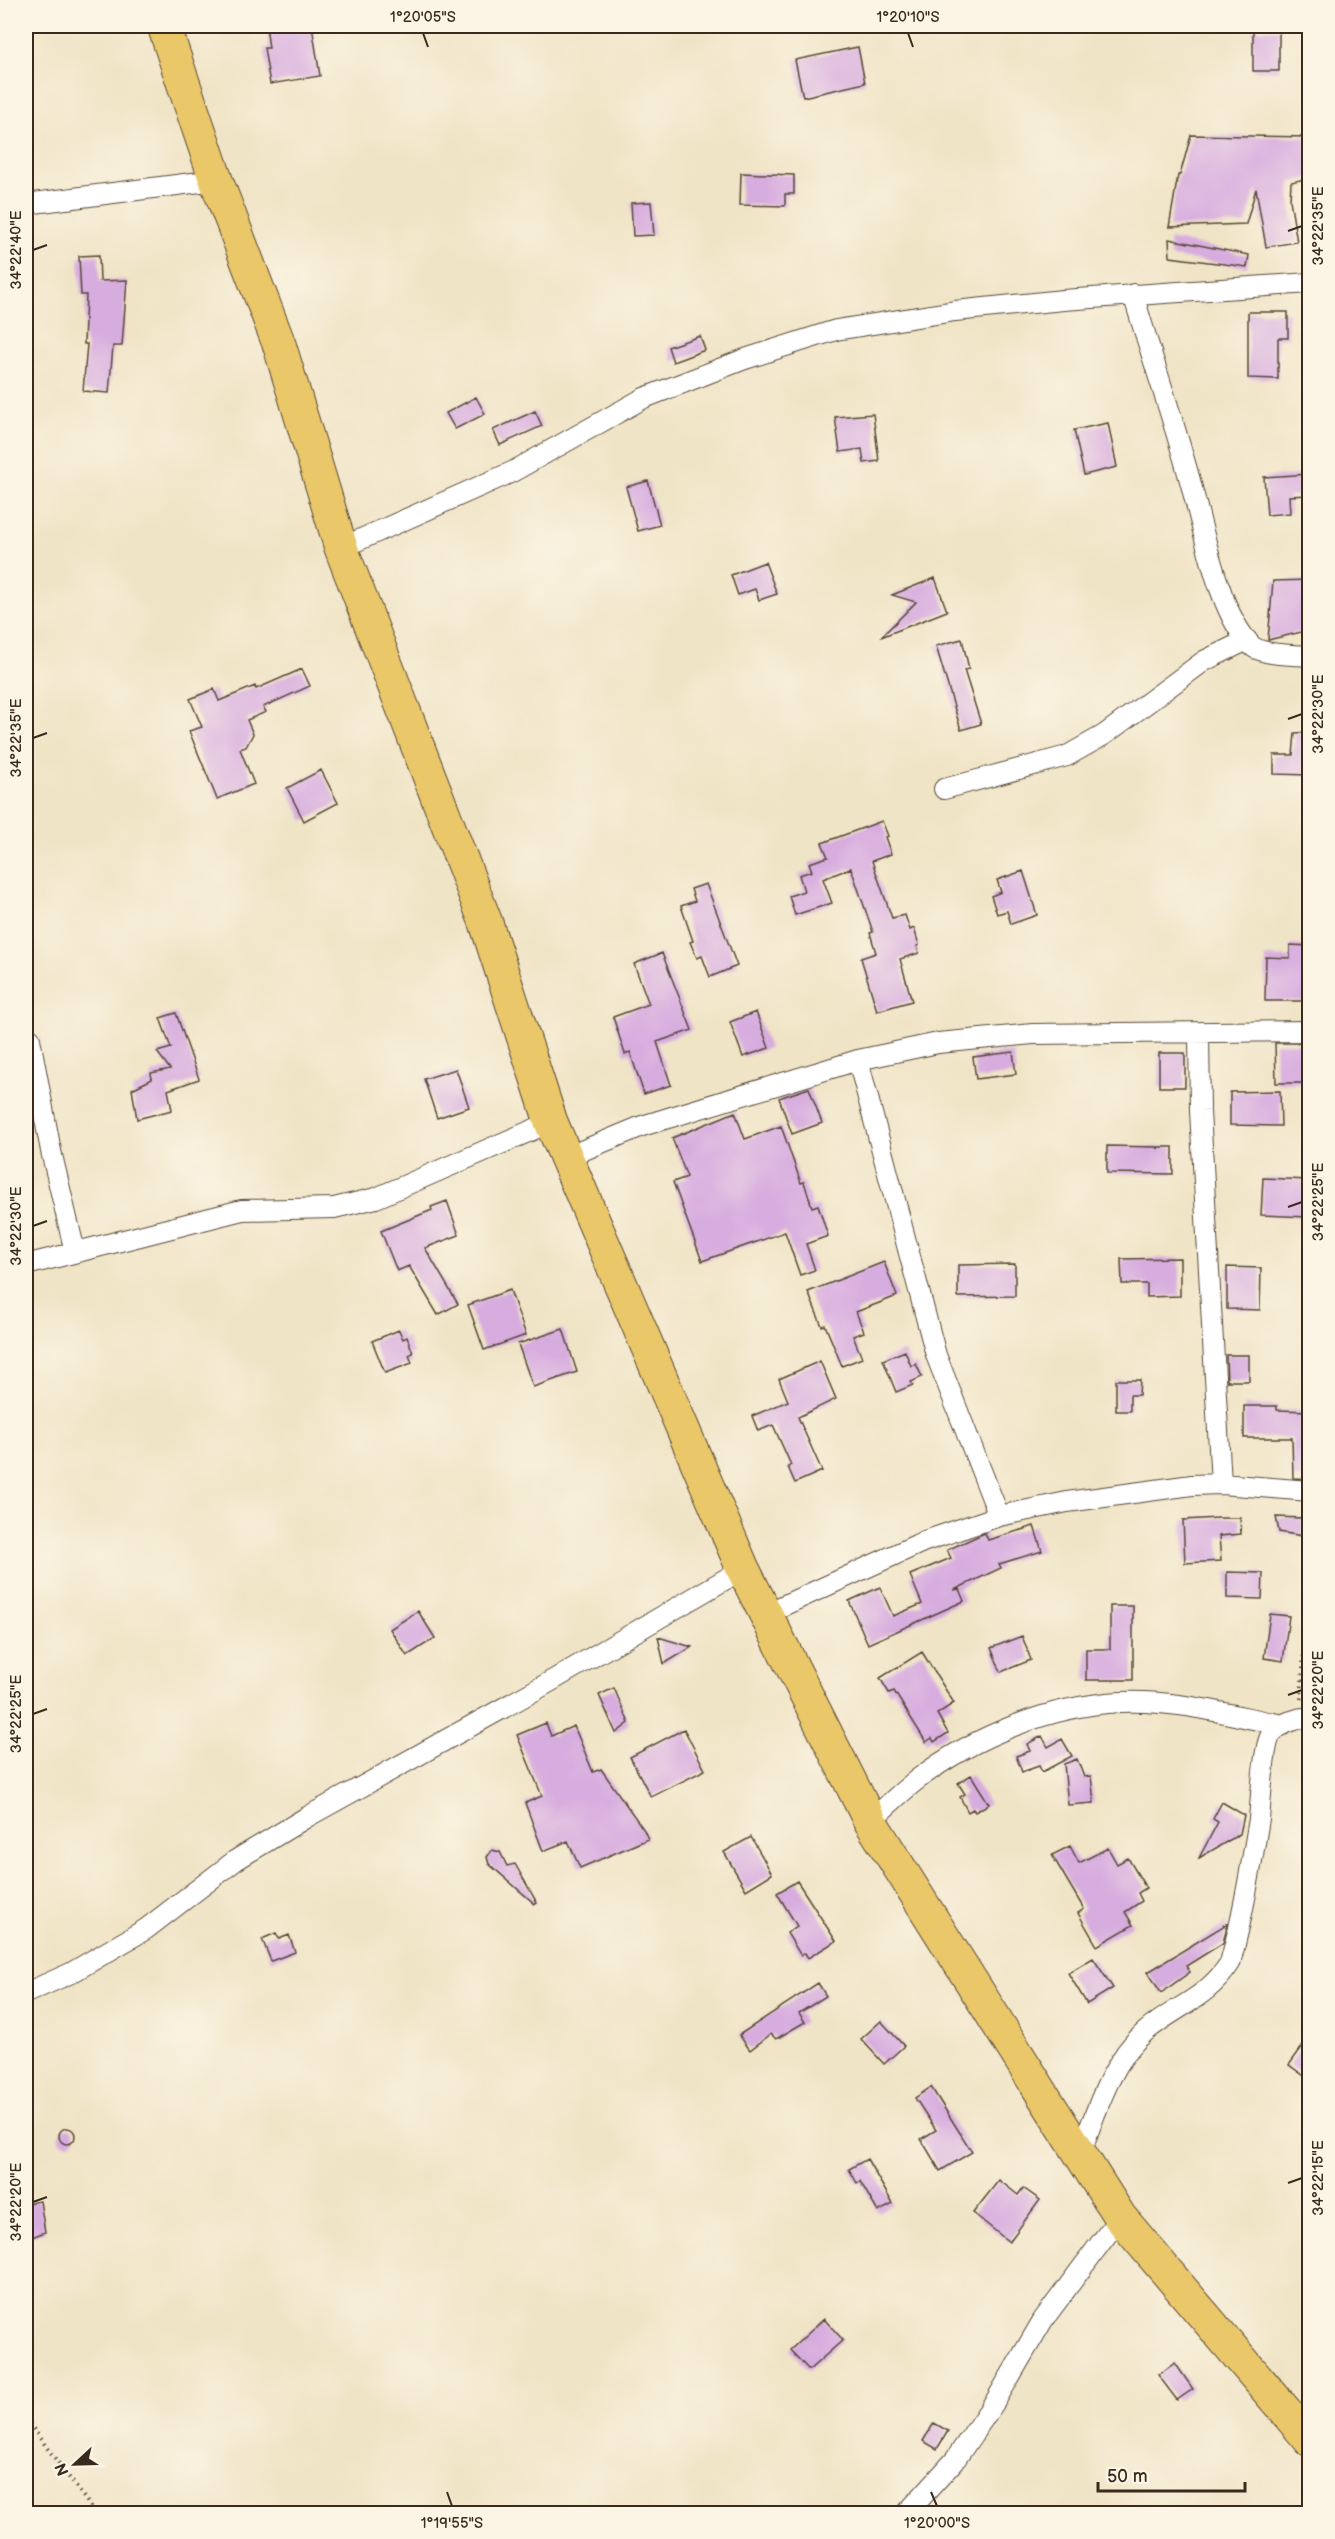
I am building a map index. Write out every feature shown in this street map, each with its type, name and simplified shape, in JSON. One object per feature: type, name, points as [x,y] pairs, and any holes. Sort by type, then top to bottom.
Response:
[{"type":"highway","points":[[164,26],[216,180],[279,344],[341,549],[486,923],[551,1122],[742,1569],[870,1821],[1120,2217],[1310,2440]]},
{"type":"street","points":[[26,204],[216,180]]},
{"type":"street","points":[[341,549],[512,472],[644,398],[745,359],[836,330],[955,311],[1133,294],[1310,283]]},
{"type":"street","points":[[1133,294],[1189,476],[1214,569],[1236,625],[1254,648],[1282,655],[1310,656]]},
{"type":"street","points":[[944,789],[1067,756],[1104,735],[1204,661],[1247,640]]},
{"type":"street","points":[[567,1157],[642,1126],[858,1060],[938,1043],[1034,1034],[1310,1031]]},
{"type":"street","points":[[1199,1033],[1200,1111],[1221,1484]]},
{"type":"street","points":[[30,1039],[51,1152],[75,1252]]},
{"type":"street","points":[[858,1060],[936,1355],[999,1516]]},
{"type":"street","points":[[26,1265],[242,1210],[334,1208],[375,1198],[551,1122]]},
{"type":"street","points":[[765,1614],[925,1541],[999,1516],[1067,1502],[1192,1485],[1221,1484],[1310,1491]]},
{"type":"street","points":[[26,1993],[71,1973],[146,1929],[236,1860],[307,1817],[542,1687],[742,1569]]},
{"type":"street","points":[[870,1821],[919,1778],[976,1742],[1038,1718],[1081,1706],[1122,1701],[1177,1705],[1297,1720]]},
{"type":"street","points":[[1080,2154],[1123,2056],[1145,2032],[1220,1980],[1230,1963],[1259,1819],[1267,1747],[1272,1733],[1297,1720]]},
{"type":"street","points":[[906,2514],[955,2460],[996,2400],[1043,2320],[1120,2217]]},
{"type":"path","points":[[1297,1720],[1300,1678],[1310,1634]]},
{"type":"path","points":[[26,2419],[96,2514]]},
{"type":"building","points":[[266,26],[312,26],[320,76],[270,84],[264,48],[269,48]]},
{"type":"building","points":[[1279,29],[1279,71],[1253,71],[1253,30]]},
{"type":"building","points":[[858,47],[865,83],[803,97],[795,60]]},
{"type":"building","points":[[1191,135],[1310,137],[1310,178],[1291,182],[1290,200],[1297,242],[1266,247],[1256,189],[1246,224],[1169,227],[1178,175],[1180,175]]},
{"type":"building","points":[[741,173],[794,175],[794,194],[785,194],[785,206],[740,205]]},
{"type":"building","points":[[651,202],[654,235],[633,236],[631,203]]},
{"type":"building","points":[[1169,239],[1249,255],[1247,267],[1170,257]]},
{"type":"building","points":[[99,255],[100,281],[127,280],[122,346],[113,346],[109,393],[83,391],[87,344],[84,344],[86,295],[81,295],[79,256]]},
{"type":"building","points":[[1248,312],[1288,312],[1288,338],[1278,338],[1278,379],[1248,378]]},
{"type":"building","points":[[700,336],[705,350],[673,362],[668,347]]},
{"type":"building","points":[[476,397],[485,414],[455,429],[446,413]]},
{"type":"building","points":[[535,411],[542,426],[500,445],[493,430]]},
{"type":"building","points":[[873,414],[879,461],[864,463],[862,449],[840,452],[835,417]]},
{"type":"building","points":[[1108,423],[1117,467],[1084,475],[1074,430]]},
{"type":"building","points":[[1310,474],[1310,495],[1289,496],[1290,513],[1267,515],[1264,477]]},
{"type":"building","points":[[648,481],[660,525],[638,531],[626,487]]},
{"type":"building","points":[[765,562],[777,594],[759,600],[755,589],[738,595],[731,575]]},
{"type":"building","points":[[935,578],[947,611],[881,637],[916,602],[892,595]]},
{"type":"building","points":[[1310,580],[1310,630],[1268,640],[1273,581]]},
{"type":"building","points":[[962,639],[969,669],[964,670],[981,724],[961,730],[936,646]]},
{"type":"building","points":[[302,669],[310,686],[263,707],[266,712],[247,720],[253,734],[246,747],[240,749],[254,784],[217,799],[189,731],[202,727],[190,699],[214,689],[219,701],[255,686],[256,689]]},
{"type":"building","points":[[1310,732],[1310,775],[1274,774],[1274,755],[1293,755],[1295,733]]},
{"type":"building","points":[[321,770],[338,803],[304,821],[287,788]]},
{"type":"building","points":[[882,821],[888,836],[885,837],[891,854],[872,861],[892,918],[905,915],[910,930],[914,928],[919,953],[900,959],[912,1001],[877,1011],[861,958],[876,953],[870,933],[873,932],[851,868],[823,879],[832,903],[795,915],[789,896],[804,891],[799,875],[812,871],[809,863],[828,857],[822,843]]},
{"type":"building","points":[[1023,871],[1037,915],[1011,924],[1007,911],[997,914],[991,896],[1001,892],[997,880]]},
{"type":"building","points":[[706,884],[737,966],[710,977],[702,956],[697,958],[690,942],[693,941],[681,906],[695,901],[691,889]]},
{"type":"building","points":[[1290,945],[1310,946],[1310,1001],[1265,1001],[1266,957],[1290,958]]},
{"type":"building","points":[[662,953],[692,1030],[657,1042],[671,1085],[644,1094],[630,1052],[625,1054],[613,1017],[649,1004],[634,964]]},
{"type":"building","points":[[756,1012],[769,1048],[743,1057],[730,1022]]},
{"type":"building","points":[[176,1013],[199,1079],[168,1090],[172,1110],[137,1119],[132,1089],[152,1079],[151,1073],[170,1069],[157,1052],[171,1048],[160,1018]]},
{"type":"building","points":[[1275,1043],[1304,1043],[1305,1083],[1276,1083]]},
{"type":"building","points":[[1013,1052],[1016,1074],[976,1079],[973,1057]]},
{"type":"building","points":[[1159,1053],[1185,1053],[1185,1087],[1159,1087]]},
{"type":"building","points":[[456,1069],[469,1107],[437,1118],[424,1079]]},
{"type":"building","points":[[809,1088],[822,1123],[792,1134],[779,1098]]},
{"type":"building","points":[[1280,1091],[1281,1126],[1230,1125],[1230,1092]]},
{"type":"building","points":[[735,1112],[745,1139],[781,1126],[801,1183],[804,1182],[812,1207],[818,1205],[828,1236],[806,1244],[815,1270],[800,1275],[785,1232],[702,1261],[673,1182],[687,1177],[672,1138]]},
{"type":"building","points":[[1107,1146],[1157,1147],[1158,1149],[1158,1147],[1173,1147],[1173,1174],[1107,1173]]},
{"type":"building","points":[[1263,1178],[1309,1180],[1307,1217],[1261,1215]]},
{"type":"building","points":[[447,1201],[459,1235],[425,1248],[458,1304],[438,1315],[409,1266],[397,1271],[381,1231],[432,1210],[431,1207]]},
{"type":"building","points":[[1180,1258],[1180,1296],[1147,1297],[1147,1284],[1122,1284],[1121,1259]]},
{"type":"building","points":[[884,1262],[897,1296],[856,1312],[864,1332],[853,1336],[862,1358],[842,1366],[808,1292]]},
{"type":"building","points":[[1015,1264],[1015,1296],[958,1297],[958,1265]]},
{"type":"building","points":[[1227,1267],[1261,1268],[1260,1310],[1227,1309]]},
{"type":"building","points":[[510,1290],[526,1335],[484,1350],[468,1305]]},
{"type":"building","points":[[563,1329],[577,1372],[533,1387],[518,1344]]},
{"type":"building","points":[[399,1330],[403,1339],[407,1337],[413,1353],[409,1355],[412,1363],[385,1373],[372,1341]]},
{"type":"building","points":[[905,1351],[911,1366],[916,1364],[922,1377],[911,1382],[913,1385],[896,1392],[883,1360]]},
{"type":"building","points":[[1226,1355],[1249,1355],[1249,1381],[1227,1381]]},
{"type":"building","points":[[820,1361],[836,1399],[798,1417],[822,1471],[795,1483],[788,1467],[791,1465],[773,1425],[758,1431],[752,1416],[788,1401],[779,1379]]},
{"type":"building","points":[[1116,1380],[1140,1380],[1139,1395],[1130,1395],[1130,1411],[1116,1411]]},
{"type":"building","points":[[1244,1406],[1277,1406],[1277,1410],[1310,1411],[1310,1479],[1293,1478],[1292,1438],[1244,1438]]},
{"type":"building","points":[[1276,1517],[1303,1518],[1303,1536],[1279,1532]]},
{"type":"building","points":[[1240,1518],[1241,1534],[1219,1536],[1221,1561],[1185,1563],[1183,1520]]},
{"type":"building","points":[[1034,1526],[1042,1551],[999,1564],[1001,1568],[954,1590],[959,1589],[964,1601],[868,1644],[849,1601],[880,1587],[893,1616],[922,1604],[910,1575],[951,1558],[947,1550],[985,1533],[988,1540]]},
{"type":"building","points":[[1227,1572],[1263,1573],[1262,1599],[1227,1598]]},
{"type":"building","points":[[1110,1606],[1133,1606],[1133,1680],[1086,1680],[1086,1649],[1110,1649]]},
{"type":"building","points":[[418,1611],[435,1638],[407,1656],[390,1629]]},
{"type":"building","points":[[1270,1614],[1289,1616],[1283,1661],[1264,1658]]},
{"type":"building","points":[[1022,1636],[1031,1660],[1001,1672],[991,1648]]},
{"type":"building","points":[[658,1637],[692,1647],[664,1664]]},
{"type":"building","points":[[922,1652],[954,1703],[937,1714],[948,1733],[934,1742],[932,1738],[926,1742],[894,1691],[889,1693],[880,1678]]},
{"type":"building","points":[[614,1688],[629,1723],[616,1733],[599,1695]]},
{"type":"building","points":[[546,1723],[551,1736],[574,1726],[593,1772],[601,1769],[648,1839],[580,1868],[568,1841],[543,1851],[525,1803],[542,1796],[517,1735]]},
{"type":"building","points":[[684,1729],[705,1770],[651,1797],[630,1757]]},
{"type":"building","points":[[1042,1736],[1048,1747],[1062,1739],[1072,1756],[1042,1772],[1039,1766],[1022,1772],[1016,1756],[1030,1751],[1027,1744]]},
{"type":"building","points":[[1077,1759],[1084,1777],[1091,1776],[1094,1803],[1068,1805],[1064,1764]]},
{"type":"building","points":[[971,1775],[989,1804],[975,1812],[973,1809],[968,1812],[960,1797],[965,1794],[958,1783]]},
{"type":"building","points":[[1222,1802],[1244,1815],[1240,1834],[1199,1858],[1218,1822],[1213,1819]]},
{"type":"building","points":[[751,1837],[772,1874],[746,1890],[724,1852]]},
{"type":"building","points":[[1070,1846],[1079,1863],[1108,1848],[1117,1864],[1128,1858],[1146,1888],[1138,1893],[1142,1901],[1125,1912],[1133,1925],[1097,1946],[1078,1913],[1084,1909],[1052,1855]]},
{"type":"building","points":[[492,1850],[500,1852],[507,1866],[515,1864],[537,1903],[535,1904],[489,1864],[487,1857]]},
{"type":"building","points":[[797,1881],[836,1941],[808,1958],[805,1953],[801,1956],[787,1933],[797,1926],[777,1893]]},
{"type":"building","points":[[1228,1923],[1223,1943],[1186,1966],[1190,1972],[1161,1993],[1148,1972]]},
{"type":"building","points":[[276,1933],[279,1939],[289,1935],[295,1952],[271,1961],[262,1939]]},
{"type":"building","points":[[1093,1958],[1113,1988],[1087,2004],[1068,1973]]},
{"type":"building","points":[[818,1983],[826,1996],[799,2013],[805,2022],[776,2039],[771,2034],[750,2050],[739,2035]]},
{"type":"building","points":[[881,2021],[904,2046],[884,2064],[861,2039]]},
{"type":"building","points":[[1310,2036],[1310,2080],[1289,2065]]},
{"type":"building","points":[[931,2087],[972,2152],[940,2171],[921,2139],[936,2130],[915,2098]]},
{"type":"building","points":[[67,2128],[73,2130],[75,2136],[73,2142],[67,2144],[61,2142],[59,2136],[61,2130]]},
{"type":"building","points":[[867,2159],[893,2204],[878,2212],[860,2181],[857,2183],[849,2169]]},
{"type":"building","points":[[999,2180],[1018,2195],[1023,2188],[1040,2200],[1009,2242],[973,2213]]},
{"type":"building","points":[[40,2201],[45,2232],[32,2237],[26,2217],[26,2203]]},
{"type":"building","points":[[824,2319],[843,2340],[809,2370],[790,2350]]},
{"type":"building","points":[[1175,2363],[1193,2389],[1177,2400],[1158,2375]]},
{"type":"building","points":[[934,2423],[948,2431],[937,2449],[923,2441]]}]
